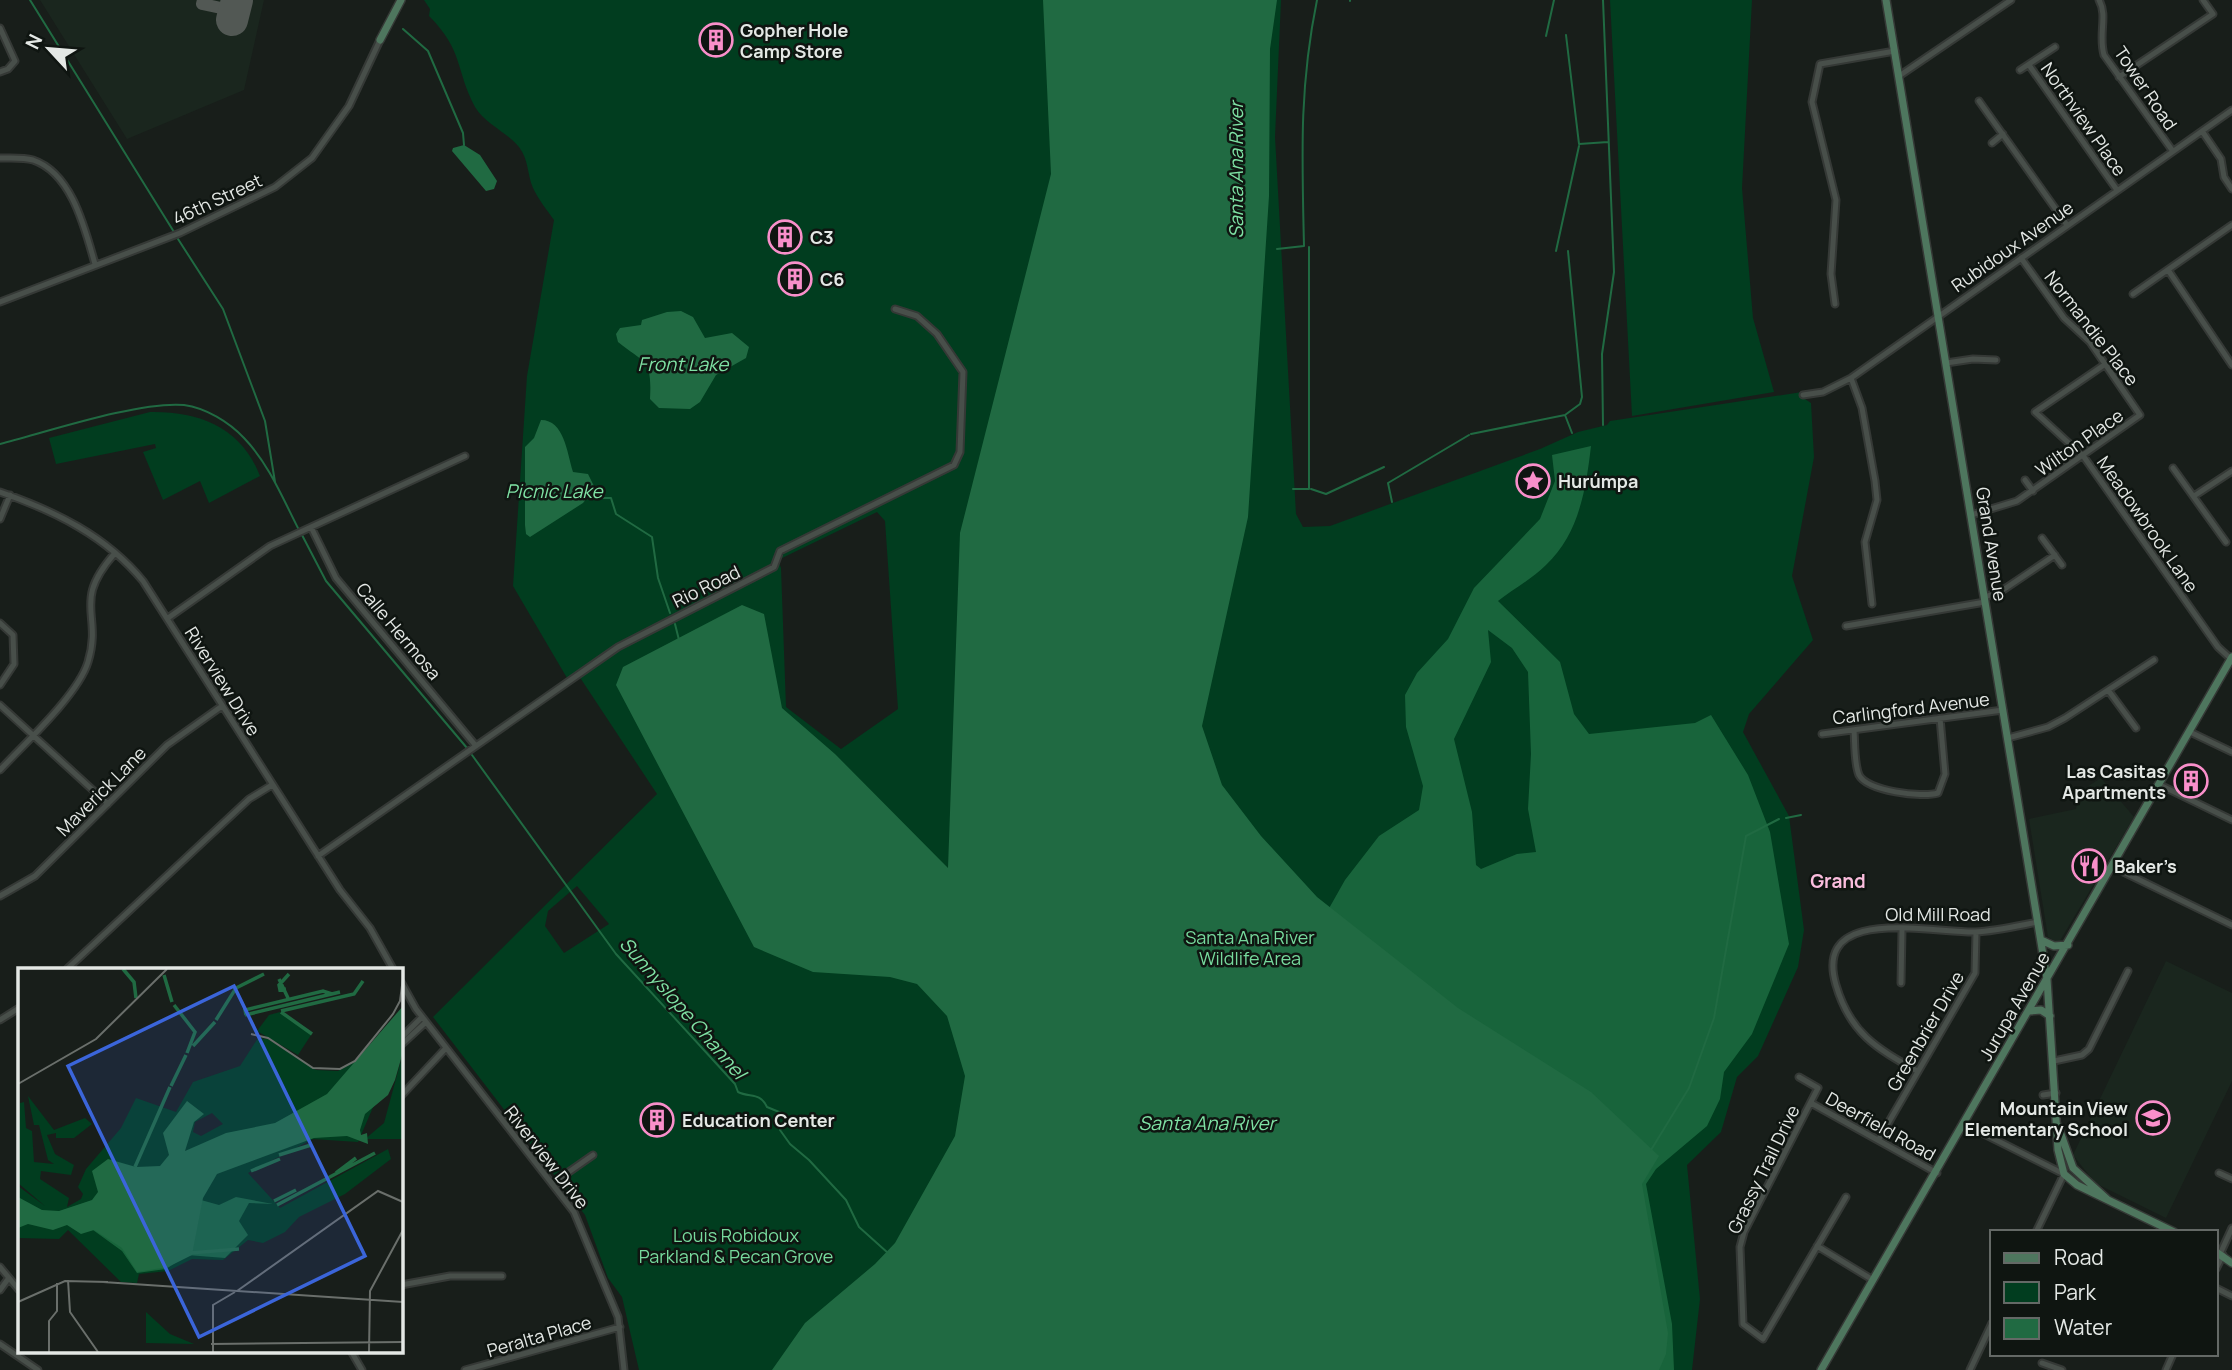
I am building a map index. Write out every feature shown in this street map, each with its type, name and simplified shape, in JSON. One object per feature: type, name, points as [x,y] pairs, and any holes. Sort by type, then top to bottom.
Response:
[{"type":"main road","points":[[380,40],[401,0]]},
{"type":"main road","name":"Grand Avenue","points":[[1886,0],[2048,979],[2058,1150],[2064,1174]]},
{"type":"main road","name":"Jurupa Avenue","points":[[1821,1370],[2232,659]]},
{"type":"main road","points":[[2041,940],[2053,946],[2068,944]]},
{"type":"main road","points":[[2030,1011],[2040,1010],[2050,1016]]},
{"type":"main road","name":"Grand Avenue","points":[[2058,1126],[2073,1168]]},
{"type":"main road","points":[[2073,1168],[2108,1199]]},
{"type":"main road","points":[[2064,1174],[2085,1190],[2108,1199],[2161,1229]]},
{"type":"main road","points":[[2220,1254],[2232,1255]]},
{"type":"main road","points":[[2220,1254],[2232,1263]]},
{"type":"street","points":[[1899,76],[2011,0]]},
{"type":"street","name":"Tower Road","points":[[2099,0],[2103,21],[2099,38],[2104,55],[2172,150]]},
{"type":"street","points":[[2119,77],[2213,14],[2203,0]]},
{"type":"street","points":[[0,28],[15,61],[9,69],[0,72]]},
{"type":"street","name":"46th Street","points":[[0,302],[179,233],[275,187],[312,158],[349,106],[380,40]]},
{"type":"street","points":[[2020,70],[2055,47]]},
{"type":"street","points":[[1835,304],[1831,274],[1836,200],[1812,102],[1820,64],[1895,51]]},
{"type":"street","name":"Northview Place","points":[[2029,65],[2117,190]]},
{"type":"street","points":[[1979,101],[2067,225]]},
{"type":"street","name":"Rubidoux Avenue","points":[[1803,395],[1824,392],[1851,378],[2232,110]]},
{"type":"street","name":"Tower Road","points":[[2202,131],[2221,159],[2224,177],[2232,189]]},
{"type":"street","points":[[1992,143],[2003,134]]},
{"type":"street","points":[[0,158],[32,160],[55,172],[68,191],[95,264]]},
{"type":"street","points":[[2133,294],[2232,225]]},
{"type":"street","name":"Normandie Place","points":[[2021,258],[2064,318],[2090,342],[2140,415]]},
{"type":"street","points":[[2168,270],[2232,365]]},
{"type":"street","name":"Rio Road","points":[[318,856],[639,635],[774,568],[780,551],[954,465],[960,452],[963,372],[937,334],[917,316],[895,310]]},
{"type":"street","points":[[1946,363],[1973,359],[1996,360]]},
{"type":"street","name":"Meadowbrook Lane","points":[[2104,365],[2035,412],[2084,457],[2218,647],[2232,659]]},
{"type":"street","points":[[1851,378],[1862,408],[1877,500],[1865,542],[1872,604]]},
{"type":"street","name":"Wilton Place","points":[[1971,515],[2009,504],[2033,491],[2140,415]]},
{"type":"street","name":"Riverview Drive","points":[[167,618],[254,556],[465,456]]},
{"type":"street","points":[[2173,468],[2226,542]]},
{"type":"street","points":[[2194,496],[2232,471]]},
{"type":"street","name":"Wilton Place","points":[[2025,480],[2033,491]]},
{"type":"street","name":"Riverview Drive","points":[[0,492],[81,527],[115,553],[143,581],[318,856],[370,928],[392,968]]},
{"type":"street","points":[[0,519],[10,495]]},
{"type":"street","name":"Calle Hermosa","points":[[311,527],[337,578],[471,749]]},
{"type":"street","points":[[2042,538],[2062,565]]},
{"type":"street","points":[[0,770],[84,672],[91,649],[90,594],[97,576],[115,553]]},
{"type":"street","points":[[1846,626],[1985,600],[2055,555]]},
{"type":"street","points":[[0,623],[13,635],[14,664],[0,685]]},
{"type":"street","points":[[2008,738],[2048,727],[2154,660]]},
{"type":"street","points":[[2108,690],[2136,728]]},
{"type":"street","points":[[0,705],[108,804]]},
{"type":"street","name":"Maverick Lane","points":[[0,896],[35,876],[174,739],[222,706]]},
{"type":"street","name":"Carlingford Avenue","points":[[1822,734],[2003,710]]},
{"type":"street","points":[[1854,730],[1858,774],[1865,782],[1924,797],[1937,793],[1945,774],[1940,718]]},
{"type":"street","points":[[2190,732],[2232,752]]},
{"type":"street","points":[[68,968],[249,799],[272,785]]},
{"type":"street","points":[[2160,785],[2232,820]]},
{"type":"street","points":[[2113,867],[2232,925]]},
{"type":"street","name":"Old Mill Road","points":[[1917,1071],[1862,1035],[1841,1000],[1833,973],[1835,952],[1848,936],[1871,927],[1976,932],[2038,922]]},
{"type":"street","points":[[1900,984],[1902,930]]},
{"type":"street","name":"Greenbrier Drive","points":[[1879,1139],[1975,973],[1976,932]]},
{"type":"street","points":[[2054,1061],[2082,1055],[2089,1049],[2128,971]]},
{"type":"street","name":"Riverview Drive","points":[[402,984],[424,1019],[552,1183],[580,1224],[620,1327],[624,1370]]},
{"type":"street","points":[[0,1020],[18,1009]]},
{"type":"street","points":[[402,1037],[424,1019]]},
{"type":"street","points":[[402,1044],[424,1019]]},
{"type":"street","points":[[402,1095],[446,1048]]},
{"type":"street","name":"Deerfield Road","points":[[1799,1077],[1818,1088]]},
{"type":"street","name":"Grassy Trail Drive","points":[[1817,1246],[1763,1339],[1744,1324],[1740,1247],[1744,1232],[1818,1088]]},
{"type":"street","points":[[2043,1095],[2056,1093]]},
{"type":"street","name":"Deerfield Road","points":[[1811,1103],[1937,1173]]},
{"type":"street","points":[[1964,1124],[2064,1174]]},
{"type":"street","points":[[552,1183],[593,1155]]},
{"type":"street","points":[[2037,1230],[2064,1174],[2073,1168]]},
{"type":"street","points":[[2219,1173],[2232,1180]]},
{"type":"street","points":[[1846,1197],[1817,1246],[1873,1280]]},
{"type":"street","points":[[2220,1254],[2232,1228]]},
{"type":"street","points":[[0,1267],[18,1289]]},
{"type":"street","points":[[402,1285],[450,1276],[502,1276]]},
{"type":"street","points":[[0,1290],[8,1279]]},
{"type":"street","name":"Peralta Place","points":[[465,1370],[620,1327]]},
{"type":"street","points":[[1970,1370],[1990,1327]]},
{"type":"street","points":[[0,1344],[38,1370]]},
{"type":"street","points":[[352,1352],[362,1370]]},
{"type":"street","points":[[2042,1363],[2062,1370]]},
{"type":"shaded area","points":[[40,0],[264,0],[244,90],[127,139]]},
{"type":"shaded area","points":[[1591,446],[1579,510],[1557,553],[1535,575],[1498,601],[1560,662],[1574,714],[1589,734],[1695,723],[1711,715],[1748,775],[1770,832],[1789,944],[1752,1034],[1724,1072],[1720,1099],[1707,1126],[1656,1169],[1646,1184],[1672,1324],[1674,1370],[1492,1370],[1323,919],[1345,880],[1379,836],[1419,810],[1423,786],[1406,727],[1405,695],[1417,673],[1448,639],[1474,588],[1540,519],[1555,481],[1552,455]],"holes":[[[1488,630],[1512,648],[1528,672],[1531,754],[1528,809],[1536,852],[1517,854],[1481,869],[1476,865],[1472,812],[1454,739],[1491,662]]]},
{"type":"shaded area","points":[[2101,778],[2134,817],[2058,944],[2048,937],[2029,819],[2076,809],[2079,792]]},
{"type":"shaded area","name":"Mountain View Elementary School","points":[[2166,961],[2232,993],[2232,1081],[2166,1218],[2095,1183],[2073,1155]]},
{"type":"green space","name":"Santa Ana River Wildlife Area","points":[[424,0],[1281,0],[1275,137],[1296,514],[1303,527],[1330,526],[1540,449],[1578,432],[1607,425],[1610,421],[1802,392],[1802,397],[1811,403],[1814,457],[1792,576],[1813,640],[1749,714],[1743,732],[1789,816],[1804,930],[1798,967],[1758,1056],[1737,1077],[1721,1132],[1687,1165],[1700,1299],[1692,1370],[639,1370],[622,1297],[608,1278],[585,1215],[433,1017],[657,794],[577,673],[567,678],[513,586],[527,376],[554,220],[533,188],[525,157],[519,147],[475,107],[454,50],[429,16],[430,9]],"holes":[[[877,512],[885,521],[898,709],[841,749],[786,707],[781,568],[778,560]],[[577,886],[609,924],[564,953],[545,926],[548,911]]]},
{"type":"green space","points":[[1610,0],[1752,0],[1742,188],[1753,318],[1774,392],[1632,416]]},
{"type":"green space","points":[[150,412],[186,415],[217,426],[242,446],[260,476],[209,503],[200,481],[163,500],[143,452],[156,448],[155,444],[56,464],[49,438]]},
{"type":"water","name":"Santa Ana River","points":[[1043,0],[1277,0],[1270,49],[1269,196],[1248,517],[1202,726],[1222,785],[1261,836],[1317,897],[1458,1008],[1591,1092],[1659,1156],[1642,1184],[1668,1333],[1666,1354],[1659,1370],[772,1370],[805,1323],[875,1264],[895,1243],[955,1136],[965,1076],[947,1016],[917,984],[890,977],[813,972],[754,947],[616,685],[623,667],[742,605],[764,614],[782,708],[835,754],[948,868],[960,533],[1051,174]]},
{"type":"water","points":[[464,145],[480,155],[497,181],[494,189],[486,191],[452,151],[453,148]]},
{"type":"water","name":"Front Lake","points":[[681,311],[693,317],[705,338],[732,333],[749,347],[746,358],[716,375],[700,402],[690,409],[659,408],[650,399],[650,377],[645,364],[618,342],[616,334],[620,328],[641,325],[642,320],[667,312]]},
{"type":"water","name":"Picnic Lake","points":[[541,420],[549,421],[560,431],[573,472],[588,474],[595,488],[583,503],[530,537],[526,534],[525,525],[525,447],[534,438]]},
{"type":"waterway","points":[[30,0],[174,232]]},
{"type":"waterway","points":[[1277,249],[1304,246],[1304,93],[1317,0]]},
{"type":"waterway","points":[[1546,36],[1554,0]]},
{"type":"waterway","points":[[1603,0],[1614,272],[1602,354],[1603,425]]},
{"type":"waterway","points":[[403,29],[428,51],[463,133],[464,145]]},
{"type":"waterway","points":[[1566,35],[1579,144],[1608,142]]},
{"type":"waterway","points":[[1556,251],[1579,146]]},
{"type":"waterway","points":[[178,239],[223,309],[265,421],[275,482]]},
{"type":"waterway","points":[[1293,489],[1309,489],[1309,247]]},
{"type":"waterway","points":[[1568,251],[1582,397],[1580,404],[1565,415],[1572,433]]},
{"type":"waterway","name":"Sunnyslope Channel","points":[[0,444],[118,412],[165,405],[192,407],[224,421],[253,448],[275,482],[299,530]]},
{"type":"waterway","points":[[1471,434],[1565,415]]},
{"type":"waterway","points":[[1392,502],[1388,483],[1469,435]]},
{"type":"waterway","points":[[1311,489],[1326,494],[1384,467]]},
{"type":"waterway","points":[[601,498],[611,498],[616,514],[652,537],[658,578],[670,613]]},
{"type":"waterway","name":"Sunnyslope Channel","points":[[302,535],[326,581],[467,748]]},
{"type":"waterway","points":[[675,624],[679,640]]},
{"type":"waterway","name":"Sunnyslope Channel","points":[[472,755],[616,954],[735,1084],[738,1092],[758,1097],[767,1107],[784,1114],[786,1122],[780,1130],[790,1144],[809,1160],[846,1200],[859,1227],[888,1253]]},
{"type":"waterway","points":[[1786,818],[1801,815]]},
{"type":"waterway","points":[[1651,1150],[1689,1088],[1714,1018],[1746,836],[1779,819]]},
{"type":"taxiway","points":[[203,0],[202,4],[235,11]]},
{"type":"runway","points":[[232,20],[237,0]]},
{"type":"place","name":"Gopher Hole Camp Store","points":[[716,40]]},
{"type":"place","name":"C3","points":[[785,237]]},
{"type":"place","name":"C6","points":[[795,279]]},
{"type":"place","name":"Hurúmpa","points":[[1533,481]]},
{"type":"place","name":"Las Casitas Apartments","points":[[2191,781]]},
{"type":"place","name":"Baker’s","points":[[2089,866]]},
{"type":"place","name":"Mountain View Elementary School","points":[[2153,1118]]},
{"type":"place","name":"Education Center","points":[[657,1120]]},
{"type":"district","name":"Grand","points":[[1838,881]]},
{"type":"park label","name":"Louis Robidoux Parkland & Pecan Grove","points":[[736,1245]]}]
